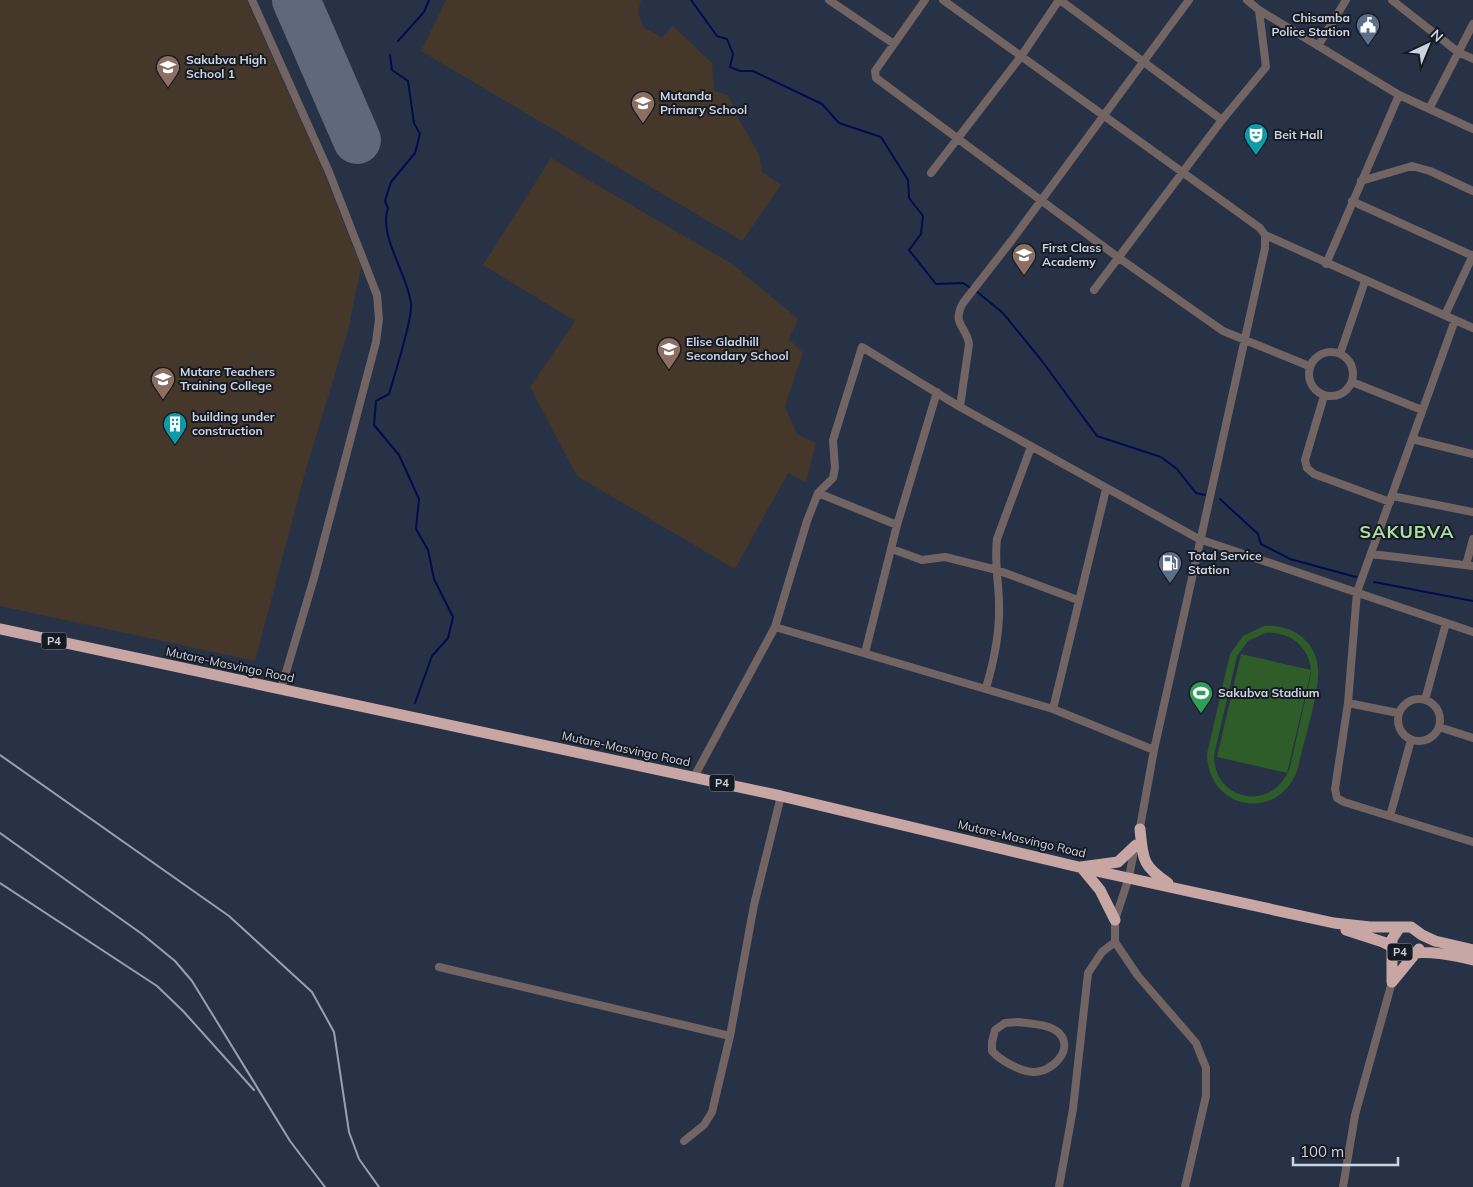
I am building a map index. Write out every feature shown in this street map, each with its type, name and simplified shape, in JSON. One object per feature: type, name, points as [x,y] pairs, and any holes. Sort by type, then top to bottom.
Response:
[{"type":"highway","name":"Mutare-Masvingo Road","points":[[0,629],[781,796],[1081,867],[1334,922],[1370,927],[1411,927],[1422,935],[1441,943],[1473,950]]},
{"type":"highway","points":[[1140,829],[1142,854],[1148,868],[1173,887]]},
{"type":"highway","points":[[1081,867],[1118,862],[1136,844]]},
{"type":"highway","points":[[1081,867],[1100,890],[1115,920]]},
{"type":"highway","name":"Mutare-Masvingo Road","points":[[1334,922],[1348,931],[1407,954],[1417,952],[1441,954],[1473,960]]},
{"type":"highway","points":[[1392,982],[1393,936],[1400,927]]},
{"type":"highway","points":[[1392,982],[1421,946],[1422,935]]},
{"type":"street","points":[[252,0],[328,172],[377,295],[380,319],[376,342],[324,540],[280,689]]},
{"type":"street","points":[[925,0],[875,71],[876,78],[1118,258],[1223,331],[1310,366]]},
{"type":"street","points":[[943,0],[1260,228],[1265,235],[1326,264],[1473,328]]},
{"type":"street","points":[[931,173],[1022,55],[1059,0],[1222,120]]},
{"type":"street","points":[[960,407],[969,344],[960,325],[959,312],[963,303],[1189,0]]},
{"type":"street","points":[[1247,0],[1259,10],[1399,95],[1473,129]]},
{"type":"street","points":[[1318,46],[1346,0]]},
{"type":"street","points":[[1392,0],[1458,52],[1473,59]]},
{"type":"street","points":[[832,1],[894,44]]},
{"type":"street","points":[[1094,290],[1222,120],[1266,67],[1259,10]]},
{"type":"street","points":[[1429,109],[1473,24]]},
{"type":"street","points":[[1326,264],[1399,95]]},
{"type":"street","points":[[1361,181],[1412,166],[1430,171],[1473,191]]},
{"type":"street","points":[[1352,201],[1473,255],[1445,315]]},
{"type":"street","points":[[1185,1187],[1206,1096],[1206,1068],[1196,1043],[1138,976],[1116,942],[1115,920],[1129,877],[1140,829],[1154,750],[1199,539],[1265,248],[1265,235]]},
{"type":"street","points":[[1340,354],[1365,281]]},
{"type":"street","points":[[1455,320],[1357,592],[1348,703],[1335,794],[1344,802],[1473,842]]},
{"type":"street","points":[[694,777],[775,627],[807,521],[818,493],[832,478],[835,468],[833,440],[862,347],[960,407],[1199,539],[1473,632]]},
{"type":"street","points":[[1326,352],[1340,354],[1350,362],[1353,368],[1352,382],[1343,394],[1335,397],[1324,396],[1310,384],[1310,366],[1320,355],[1326,352]]},
{"type":"street","points":[[1352,382],[1422,410]]},
{"type":"street","points":[[865,652],[897,525],[936,392]]},
{"type":"street","points":[[1324,396],[1305,460],[1307,468],[1314,474],[1391,499],[1473,512]]},
{"type":"street","points":[[1412,439],[1473,454]]},
{"type":"street","points":[[986,688],[995,658],[998,632],[997,539],[1031,447]]},
{"type":"street","points":[[1053,709],[1106,489]]},
{"type":"street","points":[[818,493],[897,525]]},
{"type":"street","points":[[1370,554],[1469,565],[1473,540]]},
{"type":"street","points":[[892,549],[922,560],[946,557],[997,570],[1078,600]]},
{"type":"street","points":[[1425,700],[1446,623]]},
{"type":"street","points":[[775,627],[865,652],[914,670],[986,688],[1053,709],[1154,750]]},
{"type":"street","points":[[1412,700],[1425,700],[1436,708],[1440,720],[1439,726],[1436,733],[1425,741],[1410,740],[1405,737],[1398,726],[1398,713],[1402,707],[1412,700]]},
{"type":"street","points":[[1348,703],[1398,713]]},
{"type":"street","points":[[1439,726],[1473,738]]},
{"type":"street","points":[[1390,816],[1410,740]]},
{"type":"street","points":[[684,1141],[704,1126],[712,1112],[730,1036],[754,905],[781,796]]},
{"type":"street","points":[[1059,1187],[1074,1110],[1088,974],[1102,952],[1116,942]]},
{"type":"street","points":[[439,967],[730,1036]]},
{"type":"street","points":[[1342,1187],[1355,1115],[1392,982]]},
{"type":"street","points":[[1018,1022],[1051,1028],[1059,1033],[1064,1040],[1063,1054],[1050,1068],[1032,1072],[997,1057],[992,1051],[992,1042],[995,1030],[1005,1023],[1018,1022]]},
{"type":"shaded area","name":"Mutare Teachers Training College","points":[[0,0],[247,0],[323,170],[361,267],[348,331],[306,469],[255,661],[0,606]]},
{"type":"shaded area","name":"Mutanda Primary School","points":[[446,0],[641,0],[638,13],[644,28],[662,37],[673,26],[712,63],[714,91],[728,95],[736,114],[759,154],[762,172],[781,185],[742,241],[421,51]]},
{"type":"shaded area","name":"Elise Gladhill Secondary School","points":[[551,158],[732,264],[798,319],[789,339],[803,353],[785,406],[797,434],[816,443],[806,482],[788,473],[735,569],[577,476],[530,387],[575,321],[483,265]]},
{"type":"green space","points":[[1264,626],[1274,626],[1292,631],[1307,642],[1313,650],[1318,669],[1314,704],[1298,768],[1289,786],[1276,797],[1262,803],[1246,803],[1231,798],[1219,788],[1210,773],[1207,754],[1230,654],[1243,636]],"holes":[[[1265,633],[1282,635],[1296,642],[1306,654],[1311,670],[1241,654],[1217,757],[1287,773],[1272,791],[1259,796],[1246,796],[1234,792],[1224,783],[1217,771],[1214,755],[1237,656],[1248,641]],[[1311,671],[1290,767],[1287,772]]]},
{"type":"waterway","points":[[398,41],[424,12],[429,0]]},
{"type":"waterway","points":[[691,0],[717,36],[727,39],[733,54],[730,67],[740,71],[753,71],[822,104],[839,123],[881,137],[908,180],[909,198],[923,216],[921,234],[909,250],[936,284],[963,283],[972,289]]},
{"type":"waterway","points":[[390,55],[392,70],[408,81],[414,123],[420,134],[415,153],[391,182],[385,201],[388,208],[386,219],[387,231],[409,292],[411,311],[403,348],[389,394],[376,401],[374,425],[399,455],[419,499],[416,529],[428,550],[434,579],[453,617],[448,638],[432,656],[415,703]]},
{"type":"waterway","points":[[976,291],[1003,313],[1042,361],[1097,436],[1161,457],[1177,469],[1196,493],[1205,495]]},
{"type":"waterway","points":[[1220,499],[1258,534],[1261,544],[1290,559],[1356,577]]},
{"type":"waterway","points":[[1374,582],[1473,601]]},
{"type":"runway","points":[[296,0],[357,140]]},
{"type":"railway","points":[[0,755],[229,916],[312,992],[334,1032],[349,1132],[359,1159],[379,1187]]},
{"type":"railway","points":[[0,833],[142,934],[175,961],[192,981],[290,1141],[325,1187]]},
{"type":"railway","points":[[0,883],[157,986],[183,1011],[254,1090]]},
{"type":"place","name":"Chisamba Police Station","points":[[1368,46]]},
{"type":"place","name":"Sakubva High School 1","points":[[168,88]]},
{"type":"place","name":"Mutanda Primary School","points":[[643,124]]},
{"type":"place","name":"Beit Hall","points":[[1256,156]]},
{"type":"place","name":"First Class Academy","points":[[1024,276]]},
{"type":"place","name":"Elise Gladhill Secondary School","points":[[669,370]]},
{"type":"place","name":"Mutare Teachers Training College","points":[[163,400]]},
{"type":"place","name":"building under construction","points":[[175,445]]},
{"type":"place","name":"Total Service Station","points":[[1170,584]]},
{"type":"place","name":"Sakubva Stadium","points":[[1201,714]]},
{"type":"district","name":"SAKUBVA","points":[[1407,532]]}]
